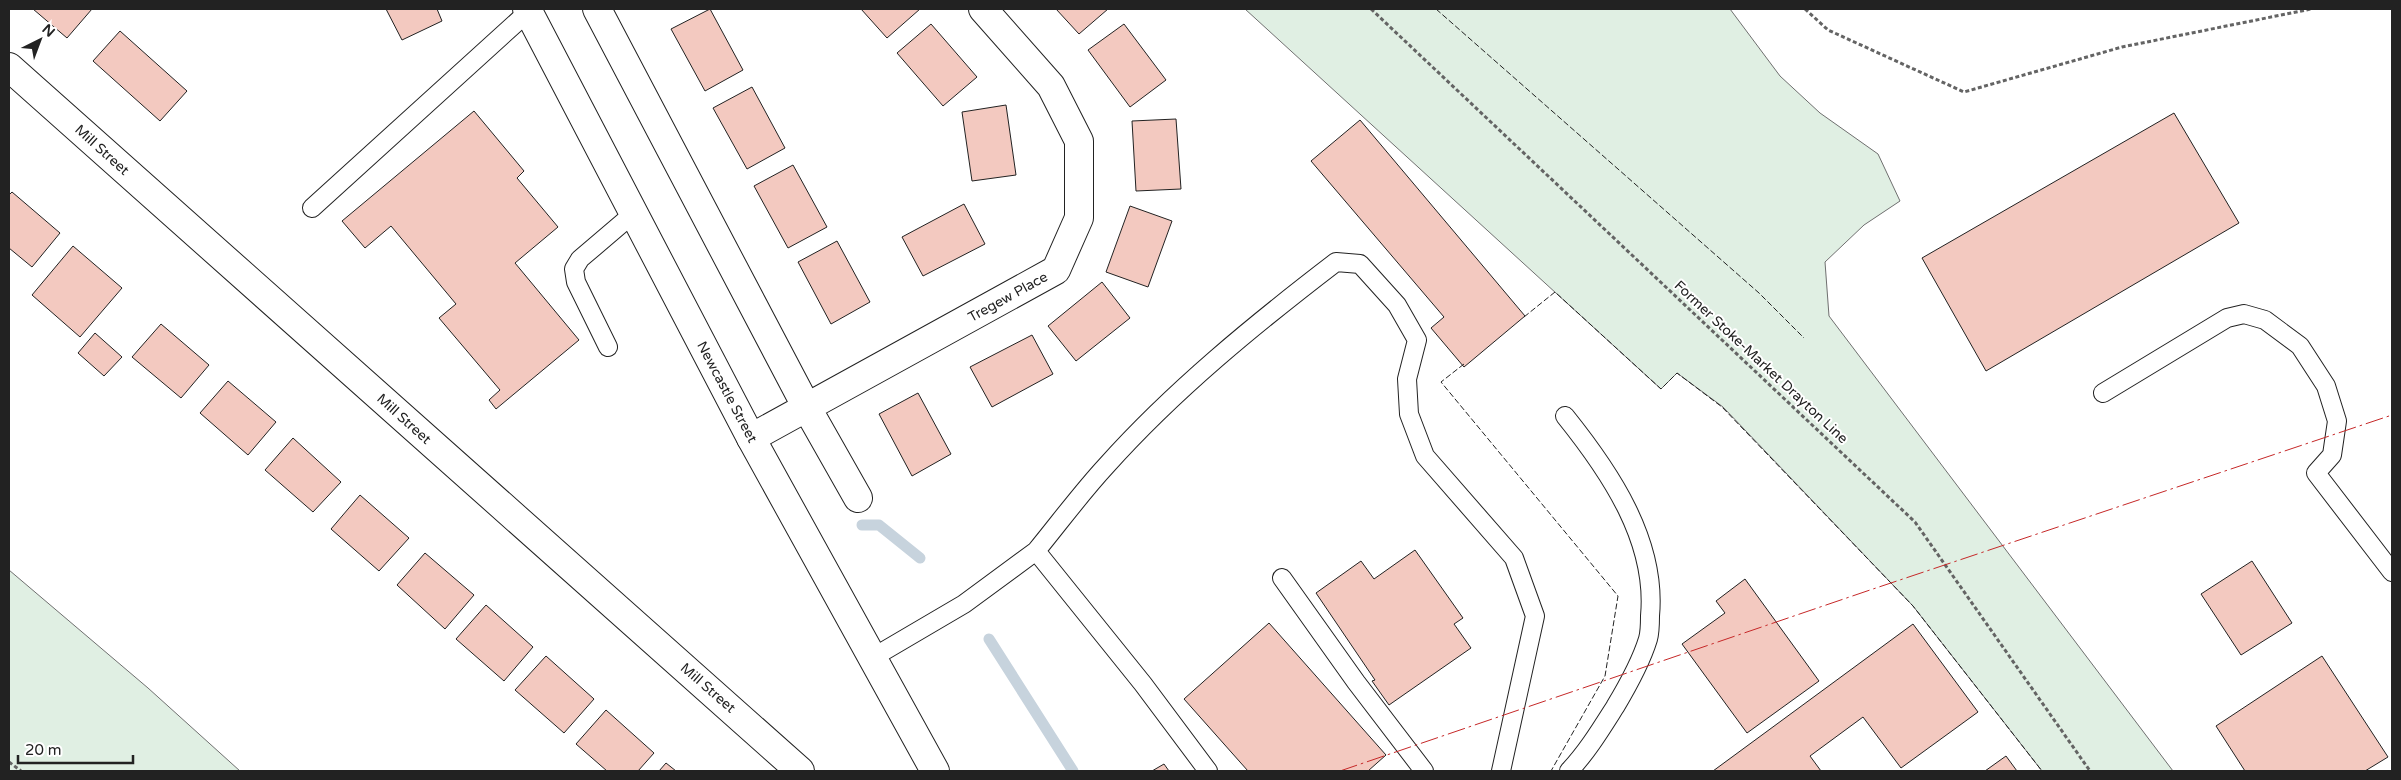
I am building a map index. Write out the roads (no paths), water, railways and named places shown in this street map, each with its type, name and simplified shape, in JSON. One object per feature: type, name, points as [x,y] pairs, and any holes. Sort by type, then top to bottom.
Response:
[{"type":"street","points":[[596,9],[807,408],[858,498]]},
{"type":"street","name":"Tregew Place","points":[[751,438],[1056,270],[1079,218],[1079,141],[1051,86],[983,9]]},
{"type":"street","name":"Newcastle Street","points":[[528,10],[751,438],[872,658],[918,736],[935,771]]},
{"type":"street","name":"Mill Street","points":[[9,67],[800,771]]},
{"type":"lane","points":[[312,208],[528,10]]},
{"type":"lane","points":[[608,347],[576,282],[574,269],[580,259],[634,213]]},
{"type":"lane","points":[[872,658],[964,604],[1036,551],[1106,466],[1186,386],[1292,296],[1336,262],[1360,264],[1397,306],[1417,340],[1407,379],[1409,414],[1425,456],[1514,558],[1534,616],[1501,771]]},
{"type":"lane","points":[[2103,393],[2227,318],[2244,314],[2265,320],[2300,346],[2326,386],[2338,421],[2332,456],[2316,473],[2392,572]]},
{"type":"lane","points":[[1565,416],[1596,456],[1622,496],[1650,574],[1651,606],[1648,638],[1624,693],[1597,737],[1569,771]]},
{"type":"lane","points":[[1036,551],[1143,684],[1208,771]]},
{"type":"lane","points":[[1282,578],[1356,682],[1424,771]]},
{"type":"waterway","points":[[862,525],[879,525],[920,558]]},
{"type":"waterway","points":[[989,639],[1073,771]]}]
